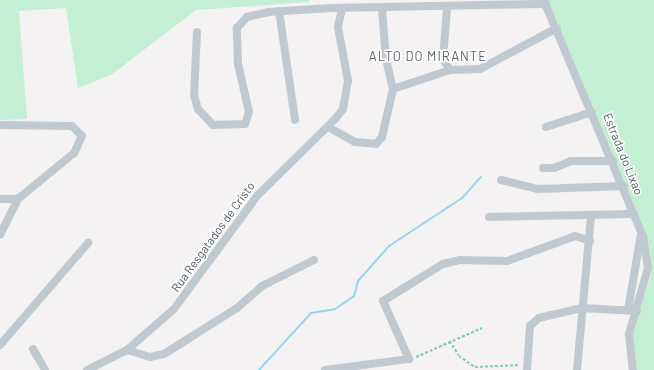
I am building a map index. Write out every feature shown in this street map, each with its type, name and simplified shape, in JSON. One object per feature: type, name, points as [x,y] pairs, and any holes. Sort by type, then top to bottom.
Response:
[{"type":"street","points":[[197,32],[194,96],[198,110],[213,125],[245,124],[249,112],[238,64],[237,24],[254,14],[279,11],[342,8],[447,8],[545,2]]},
{"type":"street","name":"Estrada do Lixao","points":[[545,2],[624,186],[641,231],[648,268],[637,311],[629,334],[633,370]]},
{"type":"street","name":"Rua Resgatados de Cristo","points":[[87,370],[127,350],[174,309],[257,196],[328,127],[343,109],[348,81],[338,27],[342,8]]},
{"type":"street","points":[[328,127],[355,142],[376,144],[382,136],[393,89],[386,59],[382,8]]},
{"type":"street","points":[[447,8],[444,59],[450,70]]},
{"type":"street","points":[[279,11],[295,120]]},
{"type":"street","points":[[393,89],[450,70],[480,69],[557,28]]},
{"type":"street","points":[[546,127],[592,112]]},
{"type":"street","points":[[0,125],[72,126],[82,136],[74,153],[18,199],[0,236]]},
{"type":"street","points":[[543,168],[554,168],[571,161],[613,161]]},
{"type":"street","points":[[501,180],[538,189],[624,186]]},
{"type":"street","points":[[0,199],[18,199]]},
{"type":"street","points":[[489,217],[634,214]]},
{"type":"street","points":[[577,370],[581,308],[590,241],[591,215]]},
{"type":"street","points":[[628,310],[641,231]]},
{"type":"street","points":[[326,370],[409,359],[384,308],[386,298],[450,261],[507,261],[575,236],[590,241]]},
{"type":"street","points":[[0,345],[88,243]]},
{"type":"street","points":[[127,350],[150,357],[164,354],[237,308],[262,286],[314,260]]},
{"type":"street","points":[[527,368],[533,321],[548,314],[581,308],[637,311]]},
{"type":"street","points":[[33,349],[45,370]]},
{"type":"path","points":[[409,359],[482,328]]},
{"type":"path","points":[[450,341],[459,356],[475,366],[527,368]]},
{"type":"green space","points":[[0,0],[309,0],[309,2],[196,10],[111,75],[78,88],[66,8],[19,11],[27,119],[0,120]]},
{"type":"green space","points":[[548,0],[654,0],[654,370],[636,370],[632,336],[651,274],[647,237]]},
{"type":"waterway","points":[[259,370],[311,313],[335,309],[354,296],[358,281],[389,246],[462,198],[481,177]]},
{"type":"district","name":"ALTO DO MIRANTE","points":[[428,56]]}]
